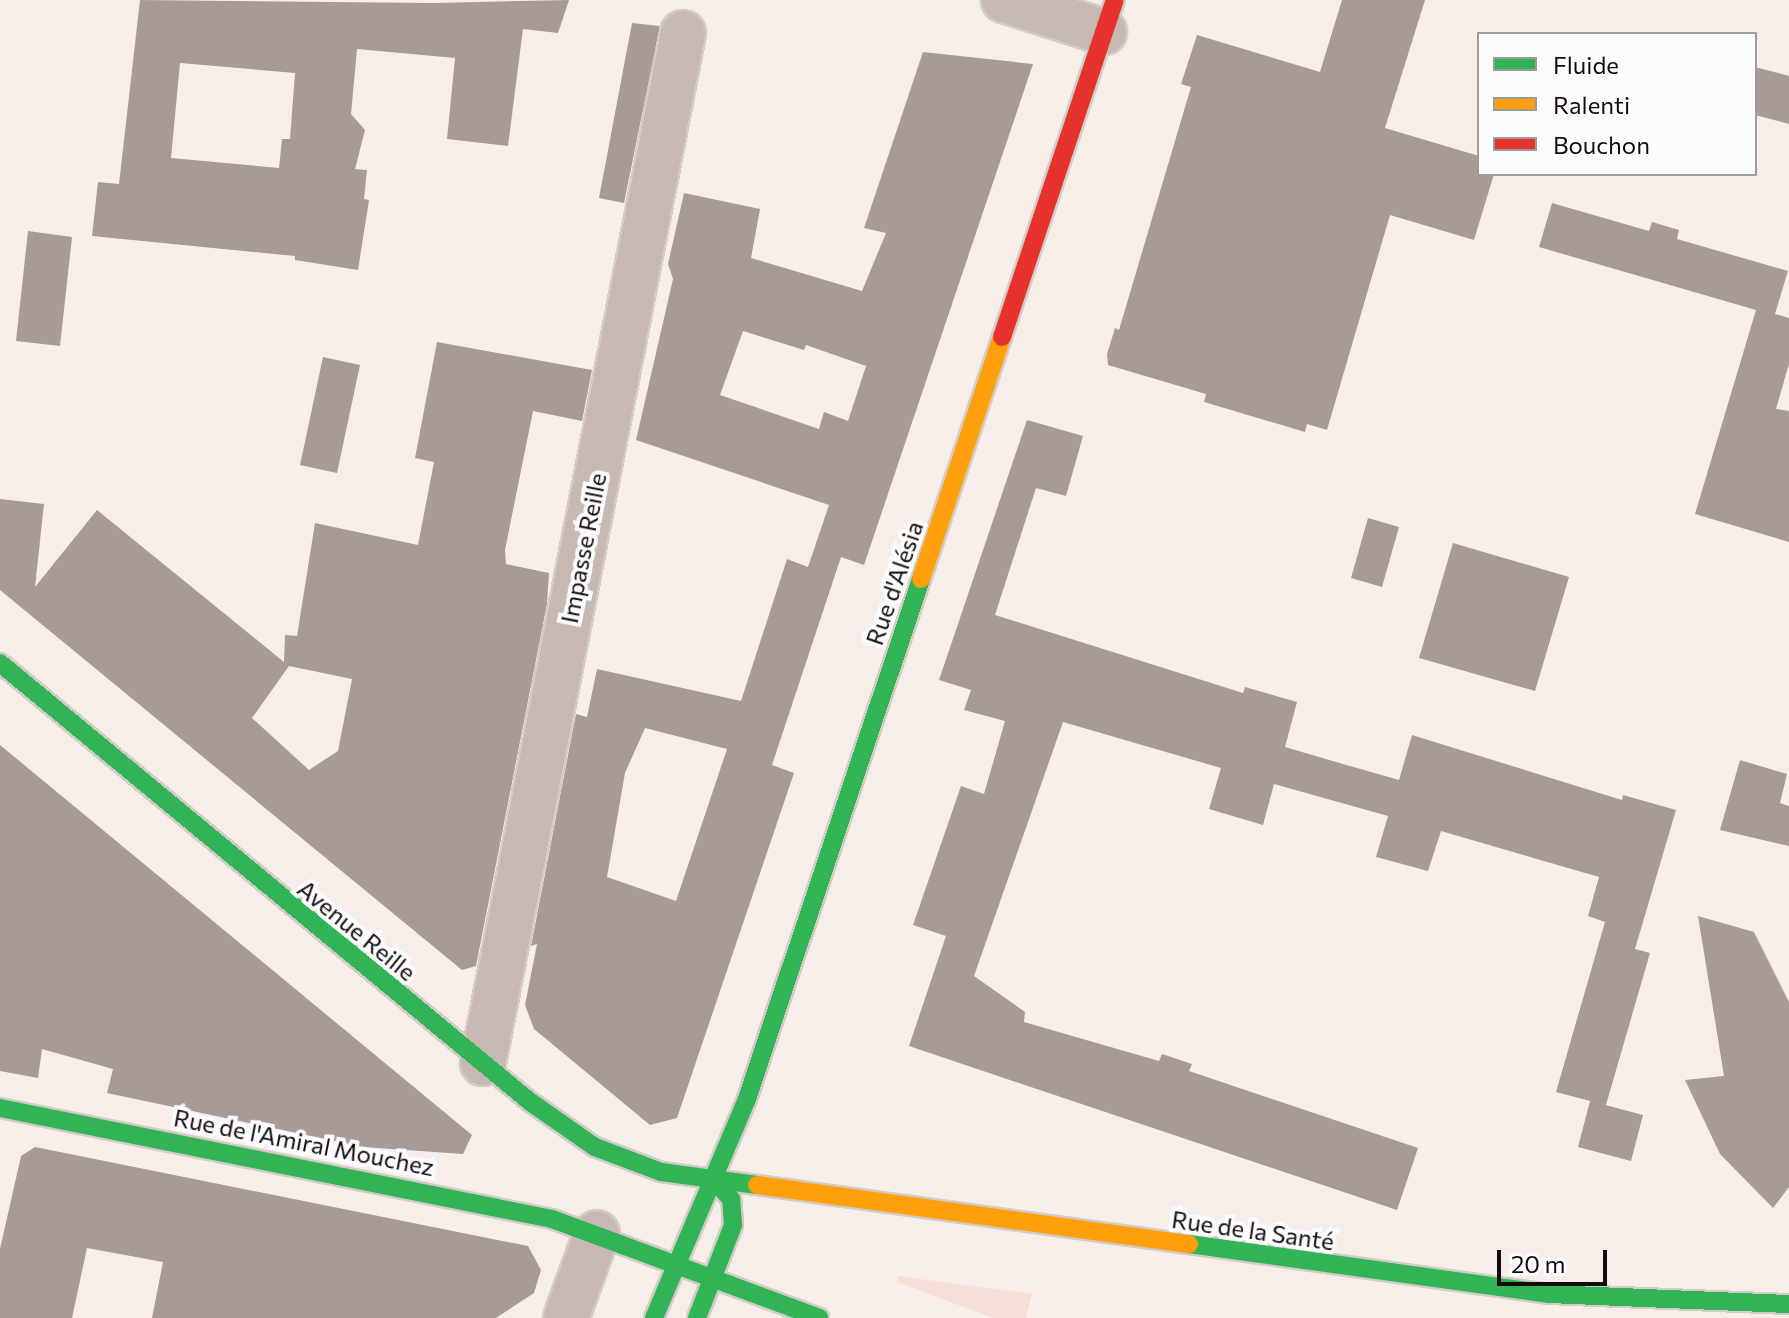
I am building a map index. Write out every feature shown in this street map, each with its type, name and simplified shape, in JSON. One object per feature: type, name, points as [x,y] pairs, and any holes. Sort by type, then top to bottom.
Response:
[{"type":"street","points":[[1004,0],[1109,16]]},
{"type":"street","name":"Rue d'Alésia","points":[[654,1318],[747,1099],[1109,16]]},
{"type":"street","name":"Impasse Reille","points":[[483,1063],[683,33]]},
{"type":"street","name":"Avenue Reille","points":[[0,663],[483,1063],[595,1147],[661,1172],[714,1180]]},
{"type":"street","name":"Rue de l'Amiral Mouchez","points":[[1,1114],[476,1201],[597,1233],[819,1318]]},
{"type":"street","points":[[697,1318],[733,1225],[733,1206],[714,1180]]},
{"type":"street","name":"Rue de la Santé","points":[[714,1180],[1549,1294],[1789,1304]]},
{"type":"street","points":[[571,1317],[597,1233]]},
{"type":"shaded area","points":[[898,1276],[1032,1294],[1026,1318],[993,1318],[897,1282]]},
{"type":"building","points":[[140,0],[434,3],[569,0],[558,33],[523,29],[508,146],[447,139],[455,58],[357,49],[351,114],[365,130],[355,169],[367,170],[364,199],[369,200],[358,270],[295,260],[295,256],[92,236],[98,182],[119,184]],"holes":[[[180,63],[295,73],[290,139],[282,139],[279,168],[171,158]]]},
{"type":"building","points":[[1342,0],[1425,0],[1385,128],[1477,155],[1477,176],[1493,176],[1474,240],[1390,215],[1327,430],[1307,424],[1305,432],[1204,402],[1206,394],[1108,365],[1107,354],[1115,328],[1119,330],[1191,87],[1181,84],[1197,35],[1320,72]]},
{"type":"building","points":[[632,23],[660,26],[624,203],[599,198]]},
{"type":"building","points":[[923,52],[1033,64],[864,565],[841,557],[772,765],[794,773],[677,1118],[650,1125],[534,1029],[525,1005],[537,944],[531,946],[576,714],[587,717],[597,669],[741,701],[787,559],[808,567],[829,505],[636,440],[673,279],[668,264],[684,193],[760,209],[751,258],[862,291],[886,233],[864,228]],"holes":[[[743,331],[804,350],[806,345],[866,366],[848,421],[824,412],[819,429],[720,395]],[[645,728],[727,749],[676,901],[607,877],[625,773]]]},
{"type":"building","points":[[1757,68],[1789,76],[1789,124],[1757,116]]},
{"type":"building","points":[[1552,203],[1649,231],[1652,222],[1679,230],[1677,239],[1788,271],[1775,314],[1789,318],[1789,364],[1776,409],[1789,411],[1789,542],[1695,514],[1756,310],[1539,247]]},
{"type":"building","points":[[28,231],[72,237],[60,346],[16,341]]},
{"type":"building","points":[[437,342],[592,370],[582,421],[533,411],[505,550],[506,564],[549,573],[547,604],[476,966],[462,970],[0,590],[0,499],[44,504],[35,587],[97,510],[284,662],[285,635],[297,636],[315,523],[418,545],[434,462],[415,458]],"holes":[[[289,666],[352,679],[338,751],[309,770],[252,718]]]},
{"type":"building","points":[[323,357],[360,365],[337,473],[300,465]]},
{"type":"building","points":[[1027,420],[1083,436],[1066,496],[1036,488],[995,615],[1243,693],[1245,687],[1297,702],[1285,747],[1343,764],[1399,780],[1412,735],[1622,800],[1623,795],[1676,810],[1635,949],[1650,953],[1606,1105],[1598,1103],[1643,1115],[1631,1161],[1578,1147],[1590,1101],[1556,1092],[1605,922],[1588,916],[1599,877],[1441,831],[1428,871],[1376,857],[1388,816],[1274,784],[1263,825],[1209,809],[1221,768],[1063,722],[974,976],[1025,1012],[1024,1022],[1159,1061],[1162,1054],[1192,1064],[1189,1071],[1418,1148],[1397,1210],[909,1046],[946,936],[913,925],[961,786],[984,794],[1005,721],[964,710],[971,690],[939,680]]},
{"type":"building","points":[[1368,518],[1399,527],[1382,587],[1351,578]]},
{"type":"building","points":[[1453,543],[1569,577],[1535,691],[1419,658]]},
{"type":"building","points":[[0,745],[472,1135],[463,1154],[363,1147],[107,1093],[113,1069],[42,1049],[38,1078],[0,1071]]},
{"type":"building","points":[[1740,760],[1787,774],[1780,803],[1789,806],[1789,846],[1720,830]]},
{"type":"building","points":[[1698,916],[1754,932],[1789,1002],[1789,1187],[1773,1208],[1720,1154],[1685,1080],[1724,1076]]},
{"type":"building","points":[[35,1147],[528,1246],[541,1270],[534,1293],[496,1318],[152,1318],[163,1262],[87,1248],[72,1318],[0,1318],[0,1249],[21,1156]]},
{"type":"traffic: fast","points":[[654,1318],[747,1099],[921,579]]},
{"type":"traffic: fast","points":[[0,663],[529,1101],[595,1147],[661,1172],[757,1185]]},
{"type":"traffic: fast","points":[[0,1108],[552,1219],[819,1318]]},
{"type":"traffic: fast","points":[[697,1318],[733,1225],[731,1199],[714,1180]]},
{"type":"traffic: fast","points":[[1189,1244],[1549,1294],[1789,1304]]},
{"type":"traffic: slow","points":[[921,579],[1002,337]]},
{"type":"traffic: slow","points":[[757,1185],[1189,1244]]},
{"type":"traffic: jam","points":[[1002,337],[1115,0]]}]
